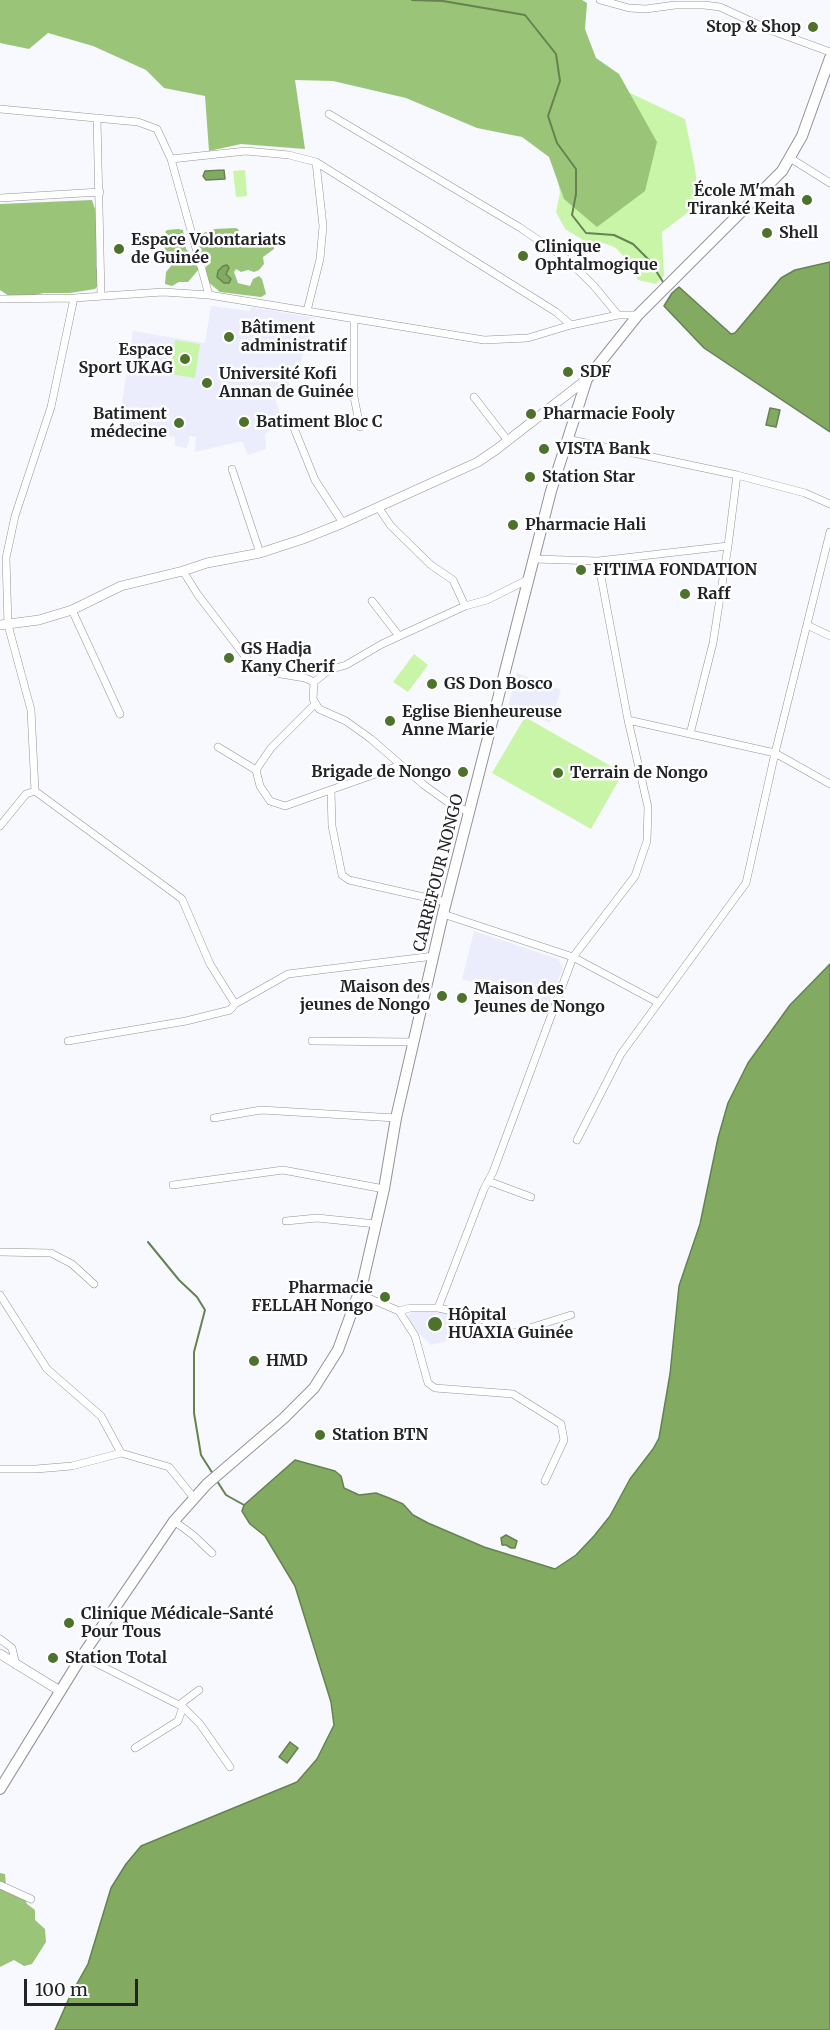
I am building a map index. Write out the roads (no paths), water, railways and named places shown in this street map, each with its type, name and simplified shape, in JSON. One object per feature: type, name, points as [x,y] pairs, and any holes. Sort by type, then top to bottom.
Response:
[{"type":"main road","name":"CARREFOUR NONGO","points":[[0,1789],[82,1656],[174,1521],[207,1484],[284,1418],[314,1388],[338,1350],[359,1294],[384,1189],[396,1118],[443,914],[536,559],[551,491],[587,379],[638,315],[782,171],[802,136],[830,58]]},
{"type":"street","points":[[600,0],[629,8],[646,9],[704,4],[720,7],[770,30],[830,52]]},
{"type":"street","points":[[0,109],[138,122],[157,129],[171,159],[209,295]]},
{"type":"street","points":[[329,114],[519,227],[567,260],[594,286],[618,315]]},
{"type":"street","points":[[97,118],[101,296]]},
{"type":"street","points":[[171,159],[246,151],[289,154],[316,162],[556,312],[571,325]]},
{"type":"street","points":[[790,158],[830,183]]},
{"type":"street","points":[[307,311],[320,259],[323,226],[316,162]]},
{"type":"street","points":[[0,198],[100,192]]},
{"type":"street","points":[[0,299],[74,298],[163,292],[209,295],[484,340],[528,338],[571,325],[618,315],[638,315]]},
{"type":"street","points":[[35,791],[31,710],[4,625],[6,558],[15,516],[51,407],[74,298]]},
{"type":"street","points":[[354,319],[354,397],[360,427]]},
{"type":"street","points":[[4,625],[39,620],[72,610],[121,586],[303,540],[468,467],[508,441],[587,379]]},
{"type":"street","points":[[474,397],[508,441]]},
{"type":"street","points":[[294,428],[315,480],[343,523]]},
{"type":"street","points":[[567,439],[737,475],[805,493],[830,504]]},
{"type":"street","points":[[231,469],[260,552]]},
{"type":"street","points":[[690,734],[712,643],[737,475]]},
{"type":"street","points":[[378,507],[391,526],[431,565],[453,580],[465,606]]},
{"type":"street","points":[[577,1140],[621,1054],[746,883],[775,753],[830,532]]},
{"type":"street","points":[[536,559],[598,561],[728,546]]},
{"type":"street","points":[[438,1308],[519,1103],[573,957],[635,876],[647,841],[648,807],[628,720],[598,561]]},
{"type":"street","points":[[183,571],[198,595],[251,664],[275,673],[305,678],[314,682]]},
{"type":"street","points":[[469,812],[449,803],[424,785],[346,721],[319,709],[315,704],[313,694],[314,682],[329,670],[346,665],[399,636],[465,606],[487,600],[529,579]]},
{"type":"street","points":[[372,601],[399,636]]},
{"type":"street","points":[[72,610],[120,714]]},
{"type":"street","points":[[807,625],[830,636]]},
{"type":"street","points":[[315,704],[271,748],[256,770],[257,779],[264,794],[278,805],[285,806],[401,765]]},
{"type":"street","points":[[628,720],[775,753],[830,784]]},
{"type":"street","points":[[218,747],[256,770]]},
{"type":"street","points":[[0,826],[26,794],[35,791]]},
{"type":"street","points":[[35,791],[182,899],[210,964],[235,1004]]},
{"type":"street","points":[[331,791],[332,826],[342,875],[349,880],[447,902]]},
{"type":"street","points":[[443,914],[573,957],[657,1002]]},
{"type":"street","points":[[68,1041],[186,1021],[230,1010],[235,1004],[288,974],[434,956]]},
{"type":"street","points":[[312,1041],[414,1042]]},
{"type":"street","points":[[214,1118],[261,1110],[396,1118]]},
{"type":"street","points":[[173,1185],[283,1170],[384,1189]]},
{"type":"street","points":[[488,1181],[531,1197]]},
{"type":"street","points":[[286,1221],[316,1218],[376,1224]]},
{"type":"street","points":[[0,1251],[51,1253],[72,1264],[94,1284]]},
{"type":"street","points":[[359,1294],[399,1311],[415,1336],[428,1383],[435,1388],[513,1394],[561,1424],[564,1440],[545,1480]]},
{"type":"street","points":[[0,1295],[47,1369],[101,1416],[121,1454]]},
{"type":"street","points":[[399,1311],[410,1308],[438,1308],[473,1315],[507,1332],[517,1332],[570,1315]]},
{"type":"street","points":[[0,1469],[72,1466],[121,1454],[169,1467],[194,1498]]},
{"type":"street","points":[[174,1521],[212,1553]]},
{"type":"street","points":[[0,1640],[12,1648],[16,1665]]},
{"type":"street","points":[[0,1654],[60,1691]]},
{"type":"street","points":[[82,1656],[181,1706],[200,1724],[230,1767]]},
{"type":"street","points":[[135,1748],[178,1721],[181,1706],[199,1690]]},
{"type":"street","points":[[0,1885],[31,1899]]},
{"type":"waterway","points":[[412,0],[443,1],[525,15],[556,54],[560,81],[548,116],[557,143],[576,169],[576,194],[572,215],[586,233],[614,235],[633,244],[649,260],[665,285]]},
{"type":"waterway","points":[[148,1242],[179,1280],[197,1297],[205,1310],[194,1352],[194,1413],[201,1455],[213,1474]]},
{"type":"waterway","points":[[217,1481],[226,1495],[244,1505]]},
{"type":"place","name":"Stop & Shop","points":[[813,27]]},
{"type":"place","name":"École M'mah Tiranké Keita","points":[[807,200]]},
{"type":"place","name":"Shell","points":[[767,233]]},
{"type":"place","name":"Espace Volontariats de Guinée","points":[[119,249]]},
{"type":"place","name":"Clinique Ophtalmogique","points":[[523,256]]},
{"type":"place","name":"Bâtiment administratif","points":[[229,337]]},
{"type":"place","name":"Espace Sport UKAG","points":[[185,359]]},
{"type":"place","name":"SDF","points":[[568,372]]},
{"type":"place","name":"Université Kofi Annan de Guinée","points":[[207,383]]},
{"type":"place","name":"Pharmacie Fooly","points":[[531,414]]},
{"type":"place","name":"Batiment Bloc C","points":[[244,422]]},
{"type":"place","name":"Batiment médecine","points":[[179,423]]},
{"type":"place","name":"VISTA Bank","points":[[544,449]]},
{"type":"place","name":"Station Star","points":[[530,477]]},
{"type":"place","name":"Pharmacie Hali","points":[[513,525]]},
{"type":"place","name":"FITIMA FONDATION","points":[[581,570]]},
{"type":"place","name":"Raff","points":[[685,594]]},
{"type":"place","name":"GS Hadja Kany Cherif","points":[[229,658]]},
{"type":"place","name":"GS Don Bosco","points":[[432,684]]},
{"type":"place","name":"Eglise Bienheureuse Anne Marie","points":[[390,721]]},
{"type":"place","name":"Brigade de Nongo","points":[[463,772]]},
{"type":"place","name":"Terrain de Nongo","points":[[558,773]]},
{"type":"place","name":"Maison des jeunes de Nongo","points":[[442,996]]},
{"type":"place","name":"Maison des Jeunes de Nongo","points":[[462,998]]},
{"type":"place","name":"Pharmacie FELLAH Nongo","points":[[385,1297]]},
{"type":"place","name":"Hôpital HUAXIA Guinée","points":[[435,1324]]},
{"type":"place","name":"HMD","points":[[254,1361]]},
{"type":"place","name":"Station BTN","points":[[320,1435]]},
{"type":"place","name":"Clinique Médicale-Santé Pour Tous","points":[[69,1623]]},
{"type":"place","name":"Station Total","points":[[53,1658]]}]
